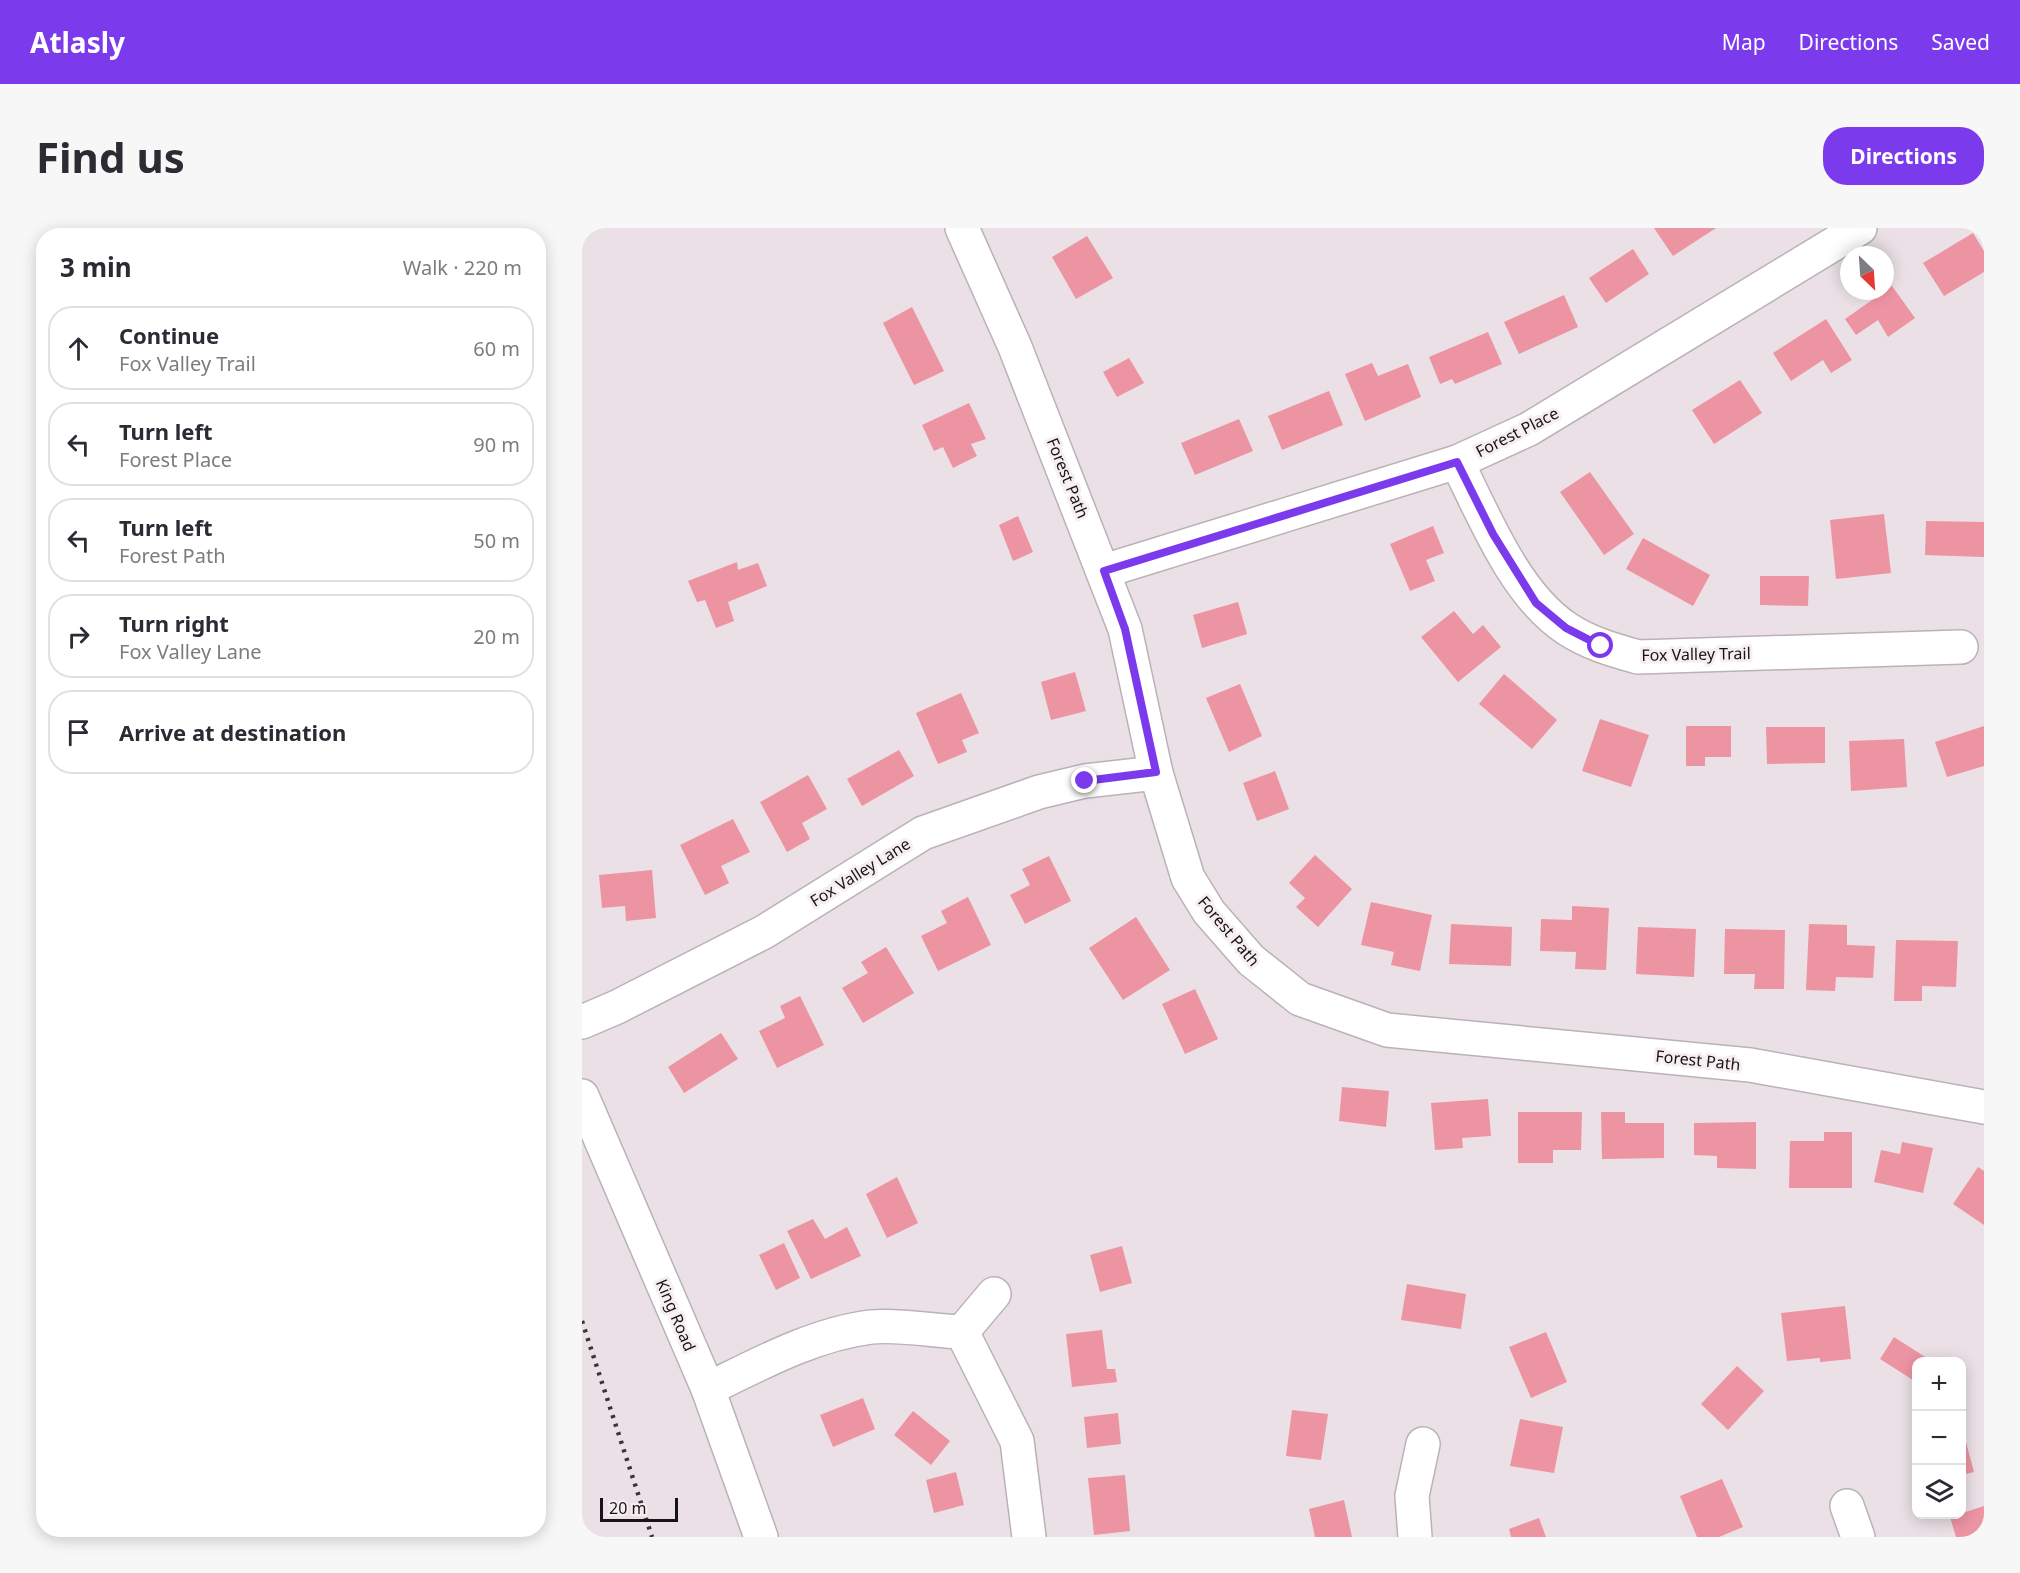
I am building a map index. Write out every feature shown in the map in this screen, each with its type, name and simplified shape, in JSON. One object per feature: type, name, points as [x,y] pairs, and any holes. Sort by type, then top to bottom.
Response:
[{"type":"street","name":"Forest Path","points":[[962,228],[1015,347],[1125,629],[1156,772],[1188,878],[1203,903],[1251,960],[1300,999],[1387,1030],[1750,1065],[1984,1107]]},
{"type":"street","name":"Forest Place","points":[[1104,571],[1457,462],[1529,429],[1860,228]]},
{"type":"street","name":"Fox Valley Trail","points":[[1457,462],[1493,534],[1536,603],[1566,628],[1601,646],[1638,657],[1961,647]]},
{"type":"street","name":"Fox Valley Lane","points":[[582,1022],[617,1007],[764,932],[923,833],[1039,792],[1085,781],[1156,772]]},
{"type":"street","name":"King Road","points":[[582,1096],[708,1389],[761,1537]]},
{"type":"street","points":[[962,1332],[994,1294]]},
{"type":"street","points":[[708,1389],[776,1356],[829,1337],[872,1327],[962,1332]]},
{"type":"street","points":[[962,1332],[1017,1441],[1029,1537]]},
{"type":"street","points":[[1415,1537],[1412,1496],[1423,1444]]},
{"type":"street","points":[[1847,1506],[1858,1537]]},
{"type":"building","points":[[1654,228],[1716,228],[1673,256]]},
{"type":"building","points":[[1973,233],[1984,251],[1984,272],[1944,296],[1923,263]]},
{"type":"building","points":[[1087,236],[1113,278],[1076,299],[1052,257]]},
{"type":"building","points":[[1633,249],[1649,274],[1606,303],[1589,278]]},
{"type":"building","points":[[1894,289],[1915,318],[1888,337],[1878,320],[1856,335],[1845,319],[1872,300],[1894,300]]},
{"type":"building","points":[[1564,295],[1578,327],[1519,354],[1504,322]]},
{"type":"building","points":[[912,307],[944,371],[914,385],[883,323]]},
{"type":"building","points":[[1826,319],[1852,360],[1831,373],[1823,360],[1791,381],[1773,353]]},
{"type":"building","points":[[1488,332],[1502,364],[1455,384],[1452,379],[1440,384],[1429,357]]},
{"type":"building","points":[[1129,358],[1144,383],[1117,397],[1103,372]]},
{"type":"building","points":[[1372,363],[1378,376],[1408,364],[1421,397],[1365,421],[1345,374]]},
{"type":"building","points":[[1740,380],[1762,413],[1714,444],[1692,410]]},
{"type":"building","points":[[1329,391],[1343,425],[1282,450],[1268,416]]},
{"type":"building","points":[[969,403],[986,439],[971,444],[977,456],[953,468],[943,447],[934,451],[922,425]]},
{"type":"building","points":[[1239,419],[1253,451],[1195,475],[1181,443]]},
{"type":"building","points":[[1590,472],[1634,534],[1604,555],[1560,492]]},
{"type":"building","points":[[1884,514],[1891,573],[1836,579],[1830,520]]},
{"type":"building","points":[[1018,516],[1033,552],[1013,561],[999,525]]},
{"type":"building","points":[[1926,521],[1984,522],[1984,557],[1925,555]]},
{"type":"building","points":[[1433,526],[1444,553],[1426,560],[1435,581],[1410,591],[1390,544]]},
{"type":"building","points":[[1643,538],[1710,575],[1693,606],[1626,569]]},
{"type":"building","points":[[737,562],[738,570],[758,563],[767,586],[728,602],[734,621],[716,628],[705,600],[697,602],[688,581]]},
{"type":"building","points":[[1760,576],[1809,576],[1808,606],[1760,605]]},
{"type":"building","points":[[1238,602],[1247,634],[1202,648],[1193,615]]},
{"type":"building","points":[[1454,611],[1473,634],[1483,625],[1501,647],[1458,682],[1421,637]]},
{"type":"building","points":[[1075,672],[1086,711],[1051,720],[1041,682]]},
{"type":"building","points":[[1504,674],[1557,720],[1532,749],[1479,704]]},
{"type":"building","points":[[1240,684],[1262,736],[1229,752],[1206,698]]},
{"type":"building","points":[[961,693],[979,733],[962,740],[967,752],[938,764],[916,713]]},
{"type":"building","points":[[1600,719],[1649,735],[1631,787],[1582,771]]},
{"type":"building","points":[[1686,726],[1731,726],[1731,757],[1705,757],[1705,766],[1686,766]]},
{"type":"building","points":[[1984,726],[1984,766],[1947,777],[1935,742]]},
{"type":"building","points":[[1766,727],[1825,727],[1825,763],[1767,764]]},
{"type":"building","points":[[1904,739],[1907,787],[1851,791],[1849,741]]},
{"type":"building","points":[[899,750],[914,776],[862,806],[847,779]]},
{"type":"building","points":[[1275,771],[1289,809],[1257,821],[1243,783]]},
{"type":"building","points":[[808,775],[827,809],[802,823],[810,839],[787,852],[760,802]]},
{"type":"building","points":[[733,819],[750,852],[721,866],[729,883],[705,895],[680,845]]},
{"type":"building","points":[[1315,855],[1352,889],[1318,927],[1296,907],[1305,898],[1289,883]]},
{"type":"building","points":[[1049,856],[1071,901],[1025,924],[1010,895],[1030,885],[1022,869]]},
{"type":"building","points":[[652,870],[656,918],[626,921],[625,906],[602,908],[599,875]]},
{"type":"building","points":[[968,897],[991,945],[938,971],[921,936],[947,923],[941,911]]},
{"type":"building","points":[[1371,902],[1432,915],[1420,971],[1391,965],[1394,952],[1361,945]]},
{"type":"building","points":[[1572,906],[1609,908],[1606,970],[1575,969],[1576,952],[1540,951],[1541,919],[1572,920]]},
{"type":"building","points":[[1136,917],[1170,970],[1123,1000],[1089,948]]},
{"type":"building","points":[[1451,924],[1512,927],[1511,966],[1449,964]]},
{"type":"building","points":[[1809,924],[1847,925],[1847,945],[1875,946],[1873,978],[1836,977],[1835,991],[1806,990]]},
{"type":"building","points":[[1638,927],[1696,929],[1694,977],[1636,974]]},
{"type":"building","points":[[1725,929],[1785,930],[1784,989],[1754,989],[1755,974],[1724,974]]},
{"type":"building","points":[[1896,940],[1958,941],[1956,987],[1922,986],[1922,1001],[1894,1001]]},
{"type":"building","points":[[886,947],[914,993],[863,1023],[842,988],[868,973],[861,962]]},
{"type":"building","points":[[1195,989],[1218,1039],[1185,1054],[1162,1004]]},
{"type":"building","points":[[800,996],[824,1045],[777,1068],[759,1031],[785,1018],[780,1006]]},
{"type":"building","points":[[721,1033],[738,1059],[684,1093],[668,1067]]},
{"type":"building","points":[[1342,1087],[1389,1091],[1386,1127],[1339,1121]]},
{"type":"building","points":[[1488,1099],[1491,1136],[1462,1138],[1463,1148],[1435,1150],[1431,1103]]},
{"type":"building","points":[[1518,1112],[1582,1112],[1581,1150],[1553,1150],[1553,1163],[1518,1163]]},
{"type":"building","points":[[1601,1112],[1625,1112],[1625,1123],[1664,1123],[1664,1158],[1602,1159]]},
{"type":"building","points":[[1756,1122],[1756,1169],[1717,1168],[1717,1156],[1694,1155],[1694,1123]]},
{"type":"building","points":[[1824,1132],[1852,1132],[1852,1188],[1789,1188],[1790,1141],[1824,1141]]},
{"type":"building","points":[[1902,1142],[1933,1148],[1923,1193],[1874,1182],[1881,1150],[1900,1154]]},
{"type":"building","points":[[1978,1167],[1984,1171],[1984,1225],[1953,1204]]},
{"type":"building","points":[[897,1177],[918,1223],[887,1238],[866,1194]]},
{"type":"building","points":[[813,1219],[825,1239],[847,1227],[861,1256],[811,1279],[787,1231]]},
{"type":"building","points":[[784,1243],[800,1278],[776,1290],[759,1255]]},
{"type":"building","points":[[1122,1246],[1132,1283],[1100,1292],[1090,1255]]},
{"type":"building","points":[[1407,1284],[1466,1294],[1461,1329],[1401,1320]]},
{"type":"building","points":[[1845,1306],[1851,1359],[1820,1362],[1820,1358],[1787,1361],[1781,1313]]},
{"type":"building","points":[[1102,1330],[1107,1369],[1115,1369],[1117,1382],[1072,1387],[1066,1334]]},
{"type":"building","points":[[1546,1332],[1567,1382],[1531,1398],[1509,1347]]},
{"type":"building","points":[[1894,1337],[1925,1357],[1912,1357],[1912,1379],[1880,1359]]},
{"type":"building","points":[[1737,1366],[1764,1391],[1728,1430],[1701,1404]]},
{"type":"building","points":[[863,1398],[875,1429],[833,1447],[820,1415]]},
{"type":"building","points":[[1292,1410],[1328,1414],[1321,1460],[1286,1456]]},
{"type":"building","points":[[913,1411],[950,1441],[931,1465],[894,1435]]},
{"type":"building","points":[[1118,1413],[1121,1444],[1087,1448],[1084,1417]]},
{"type":"building","points":[[1520,1419],[1563,1427],[1554,1473],[1510,1466]]},
{"type":"building","points":[[1966,1442],[1974,1472],[1966,1474]]},
{"type":"building","points":[[956,1472],[964,1505],[934,1513],[926,1480]]},
{"type":"building","points":[[1125,1475],[1130,1531],[1094,1535],[1088,1478]]},
{"type":"building","points":[[1722,1479],[1743,1527],[1719,1537],[1697,1537],[1680,1496]]},
{"type":"building","points":[[1344,1500],[1352,1537],[1315,1537],[1309,1509]]},
{"type":"building","points":[[1984,1506],[1984,1537],[1956,1537],[1951,1519],[1966,1519],[1966,1512]]},
{"type":"building","points":[[1539,1518],[1546,1537],[1511,1537],[1509,1529]]},
{"type":"railway","points":[[582,1321],[652,1537]]},
{"type":"route","points":[[1085,781],[1156,772],[1125,629],[1104,571],[1457,462],[1493,534],[1536,603],[1566,628],[1601,646]]}]
